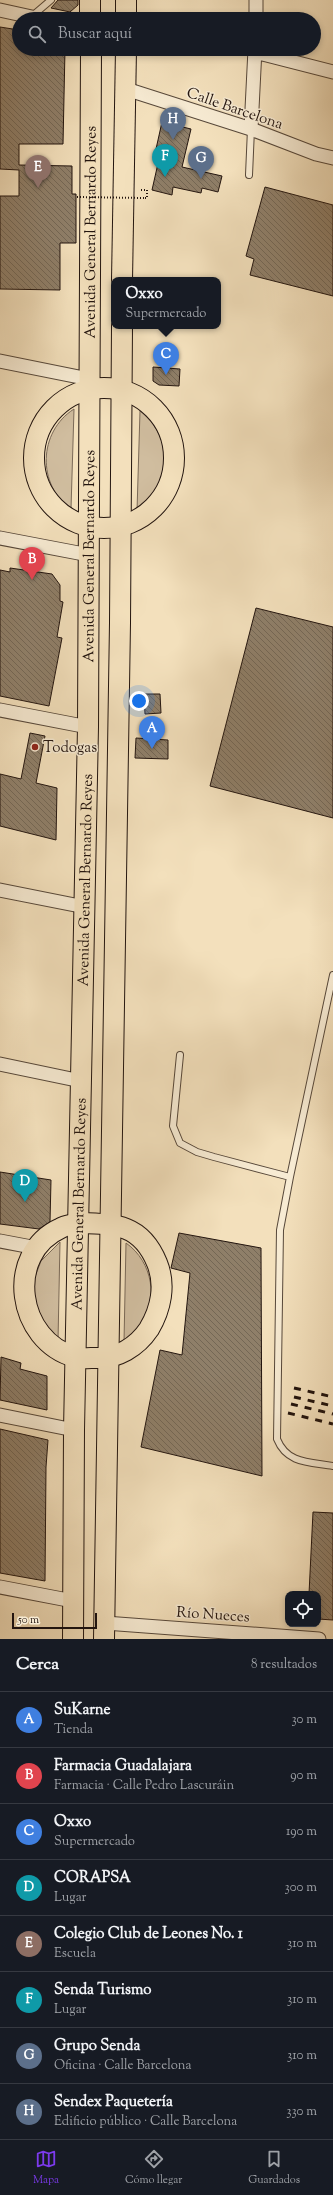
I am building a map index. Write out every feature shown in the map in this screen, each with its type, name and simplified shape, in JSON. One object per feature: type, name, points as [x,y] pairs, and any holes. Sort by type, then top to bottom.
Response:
[{"type":"main road","points":[[90,0],[90,12]]},
{"type":"main road","points":[[126,0],[126,12]]},
{"type":"main road","name":"Avenida General Bernardo Reyes","points":[[73,1639],[74,1430],[88,727],[91,56]]},
{"type":"main road","points":[[122,277],[126,56]]},
{"type":"main road","name":"Avenida General Bernardo Reyes","points":[[104,1631],[123,391],[122,329]]},
{"type":"main road","points":[[90,384],[123,391],[140,398],[158,414],[169,431],[174,445],[175,459],[171,482],[158,504],[144,516],[120,526],[105,528],[89,526],[70,519],[59,511],[47,498],[38,480],[35,466],[35,449],[39,433],[54,409],[90,384]]},
{"type":"main road","points":[[78,1223],[110,1224],[138,1234],[152,1249],[160,1270],[162,1294],[156,1316],[145,1335],[129,1349],[108,1358],[76,1357],[55,1348],[38,1332],[28,1313],[24,1296],[25,1279],[31,1259],[37,1248],[47,1237],[61,1228],[78,1223]]},
{"type":"street","points":[[256,0],[256,12]]},
{"type":"street","points":[[0,10],[12,13]]},
{"type":"street","points":[[251,129],[255,56]]},
{"type":"street","points":[[276,56],[333,72]]},
{"type":"street","name":"Calle Barcelona","points":[[126,89],[208,119],[251,129],[316,154],[333,158]]},
{"type":"street","points":[[0,361],[90,384]]},
{"type":"street","points":[[0,538],[89,556]]},
{"type":"street","points":[[0,710],[88,727]]},
{"type":"street","points":[[0,890],[85,907]]},
{"type":"street","points":[[0,1064],[81,1081]]},
{"type":"street","points":[[0,1241],[37,1248]]},
{"type":"street","points":[[0,1415],[74,1430]]},
{"type":"street","points":[[0,1586],[73,1601]]},
{"type":"street","name":"Río Nueces","points":[[104,1631],[319,1639]]},
{"type":"lane","points":[[41,12],[51,0]]},
{"type":"lane","points":[[249,175],[251,129]]},
{"type":"lane","points":[[333,975],[280,1230],[276,1427],[277,1439],[281,1449],[293,1459],[333,1466]]},
{"type":"lane","points":[[180,1055],[173,1126],[180,1143],[208,1156],[290,1177]]},
{"type":"path","points":[[78,197],[147,198],[147,190],[141,190]]},
{"type":"shaded area","points":[[74,409],[71,509],[60,499],[52,486],[46,459],[48,444],[54,431],[62,419]]},
{"type":"shaded area","points":[[140,411],[151,422],[159,434],[164,448],[165,462],[163,476],[158,489],[149,501],[137,511]]},
{"type":"shaded area","points":[[60,1242],[58,1341],[37,1316],[33,1282],[41,1261]]},
{"type":"shaded area","points":[[126,1243],[142,1260],[150,1282],[151,1294],[150,1306],[140,1328],[124,1342]]},
{"type":"building","points":[[58,0],[78,0],[78,5],[70,12],[51,8]]},
{"type":"building","points":[[0,27],[12,29],[12,56],[65,56],[63,144],[19,144],[19,165],[72,166],[72,194],[76,194],[76,243],[60,243],[60,290],[0,289],[0,196],[19,196],[19,170],[0,169]]},
{"type":"building","points":[[162,122],[191,129],[182,167],[222,176],[218,192],[202,188],[201,193],[173,187],[172,195],[152,190],[159,159],[154,158]]},
{"type":"building","points":[[265,187],[333,205],[333,296],[250,275],[254,259],[246,256]]},
{"type":"building","points":[[153,367],[180,369],[179,386],[159,385],[153,381]]},
{"type":"building","points":[[10,568],[52,574],[60,585],[60,601],[63,602],[57,637],[62,638],[49,706],[0,696],[0,570],[10,572]]},
{"type":"building","points":[[256,608],[333,627],[333,818],[210,786]]},
{"type":"building","points":[[144,694],[160,694],[161,713],[145,714]]},
{"type":"building","points":[[30,733],[45,736],[36,783],[57,788],[56,840],[0,826],[0,774],[21,779]]},
{"type":"building","points":[[136,738],[168,740],[168,759],[135,758]]},
{"type":"building","points":[[0,1172],[51,1180],[50,1222],[39,1229],[0,1224]]},
{"type":"building","points":[[179,1233],[261,1248],[262,1476],[141,1447],[160,1350],[182,1355],[190,1273],[171,1268]]},
{"type":"building","points":[[1,1357],[21,1363],[20,1369],[47,1376],[47,1410],[0,1400]]},
{"type":"building","points":[[0,1429],[48,1440],[46,1467],[45,1581],[0,1573]]},
{"type":"building","points":[[313,1512],[333,1513],[333,1620],[321,1619],[321,1591],[309,1591]]},
{"type":"railway","points":[[294,1388],[333,1397]]},
{"type":"railway","points":[[294,1397],[333,1406]]},
{"type":"railway","points":[[291,1404],[333,1414]]},
{"type":"railway","points":[[288,1413],[333,1424]]},
{"type":"place","name":"Sendex Paquetería","points":[[173,140]]},
{"type":"place","name":"Senda Turismo","points":[[165,177]]},
{"type":"place","name":"Grupo Senda","points":[[201,179]]},
{"type":"place","name":"Colegio Club de Leones No. 1","points":[[38,188]]},
{"type":"place","name":"Oxxo","points":[[166,375]]},
{"type":"place","name":"Farmacia Guadalajara","points":[[32,580]]},
{"type":"place","name":"Todogas","points":[[35,747]]},
{"type":"place","name":"SuKarne","points":[[152,749]]},
{"type":"place","name":"CORAPSA","points":[[25,1202]]}]
